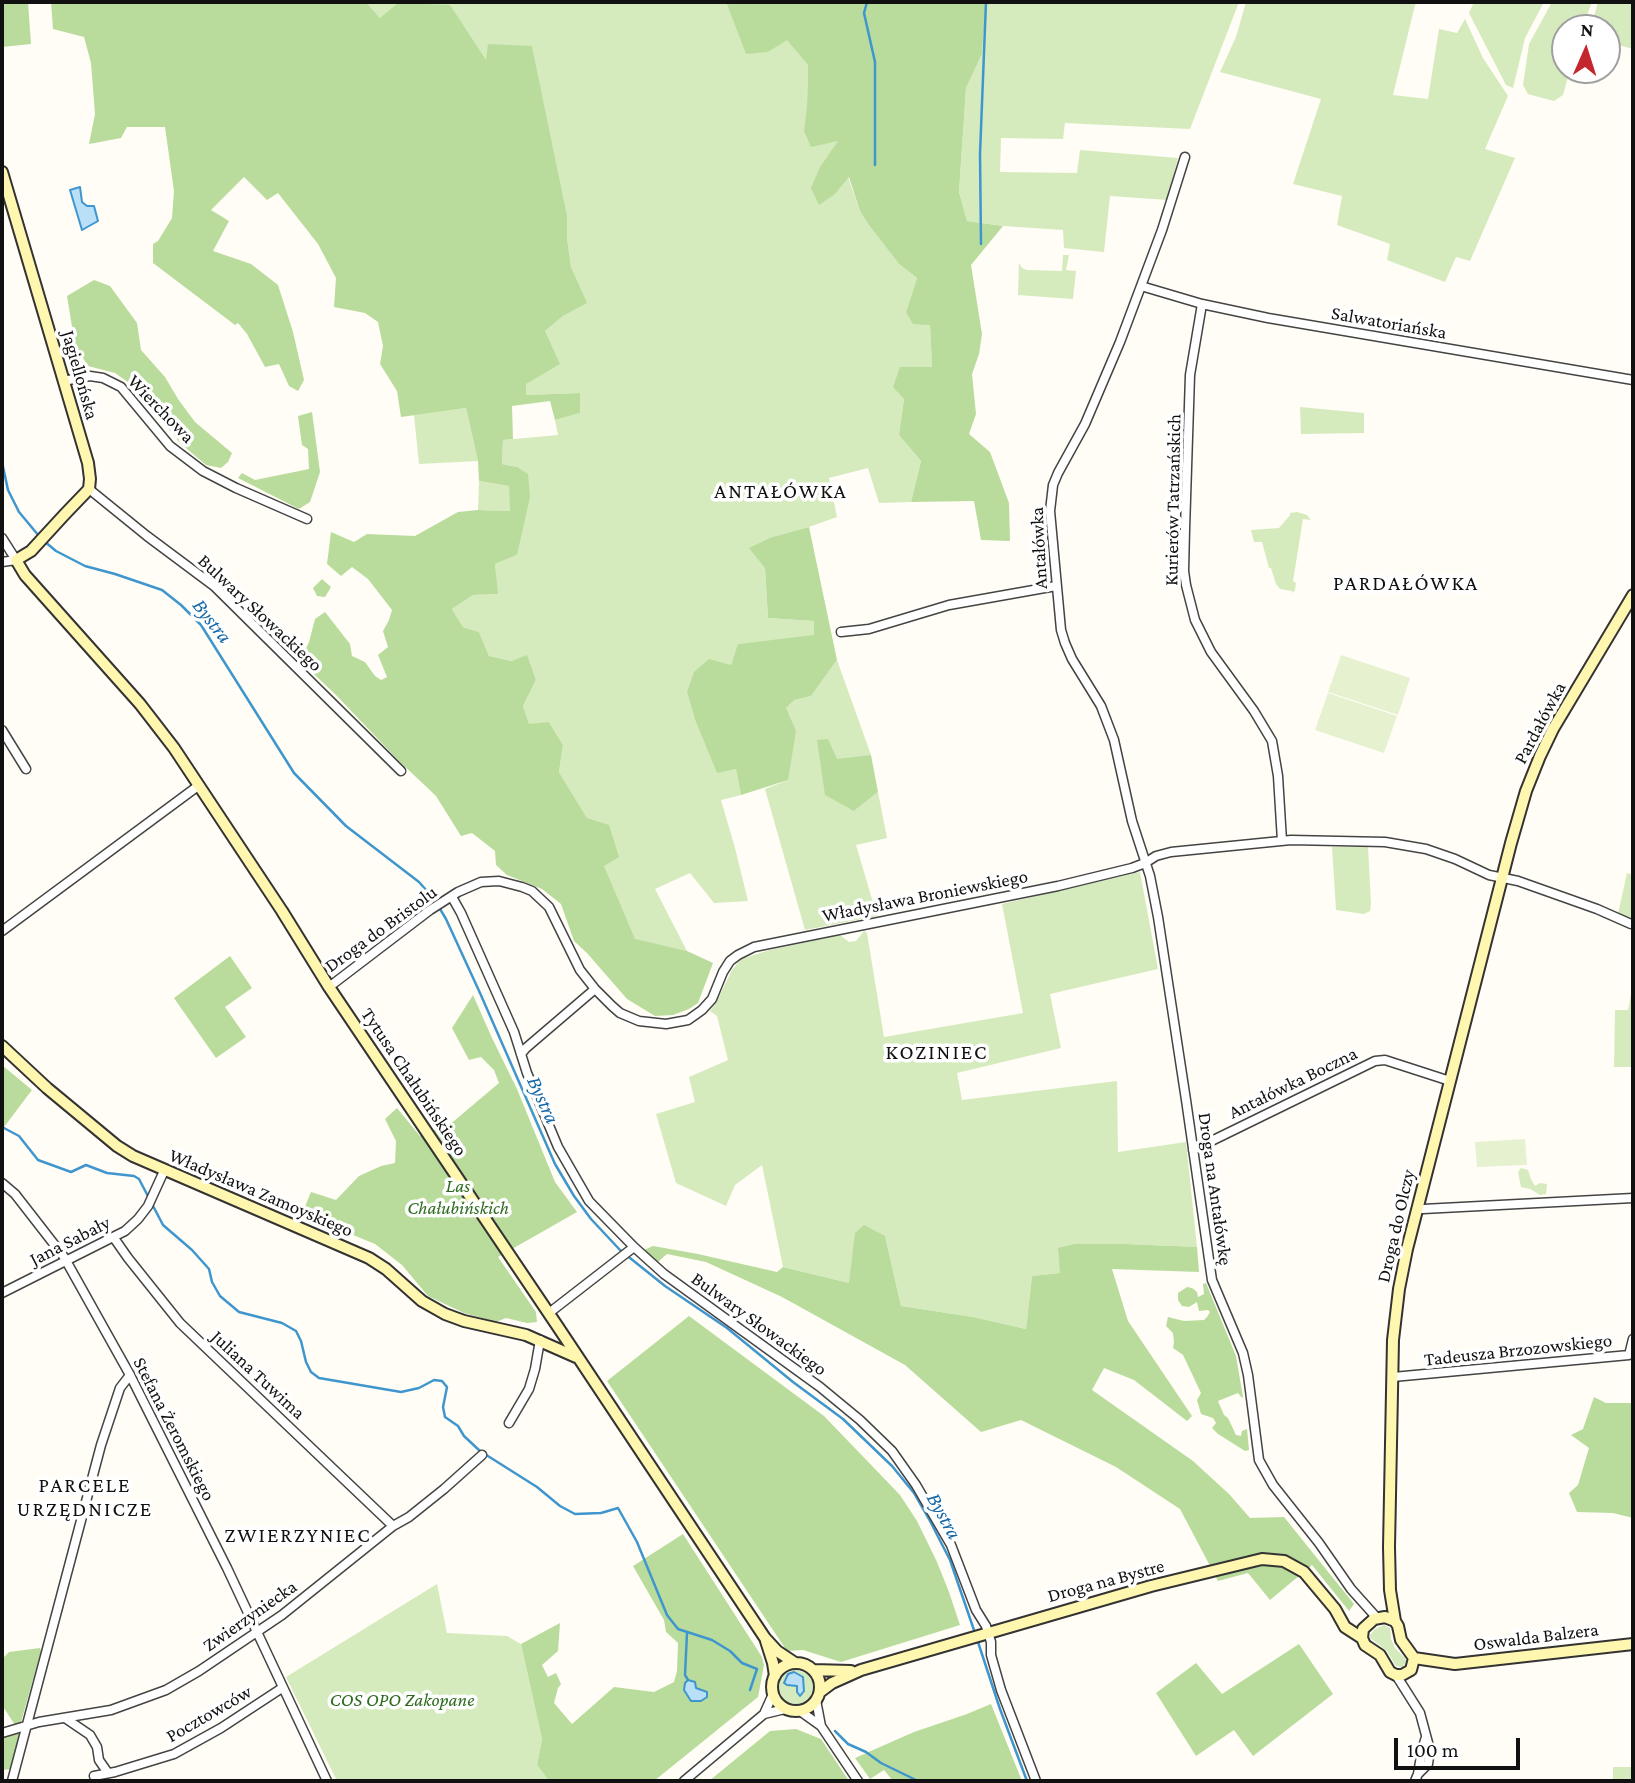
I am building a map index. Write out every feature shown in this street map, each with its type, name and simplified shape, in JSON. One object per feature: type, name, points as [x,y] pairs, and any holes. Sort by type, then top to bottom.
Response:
[{"type":"street","name":"Antałówka","points":[[1146,863],[1132,821],[1114,740],[1101,706],[1065,643],[1061,630],[1050,511],[1058,473],[1086,424],[1162,230],[1185,157]]},
{"type":"street","name":"Jagiellońska","points":[[2,172],[88,463],[89,489]]},
{"type":"street","name":"Salwatoriańska","points":[[1141,286],[1268,318],[1633,380]]},
{"type":"street","name":"Kurierów Tatrzańskich","points":[[1202,303],[1190,375],[1184,571],[1186,585],[1195,620],[1211,652],[1254,711],[1272,741],[1278,775],[1282,841]]},
{"type":"street","name":"Wierchowa","points":[[63,381],[90,376],[103,378],[121,387],[170,446],[203,471],[307,519]]},
{"type":"street","points":[[2,562],[16,560],[34,547],[89,489]]},
{"type":"street","name":"Bulwary Słowackiego","points":[[89,489],[214,586],[401,771]]},
{"type":"street","points":[[2,538],[16,560]]},
{"type":"street","name":"Tytusa Chałubińskiego","points":[[16,560],[25,575],[141,704],[174,748],[329,987],[765,1638],[777,1651],[795,1663]]},
{"type":"street","points":[[841,632],[869,629],[949,605],[1056,586]]},
{"type":"street","name":"Pardałówka","points":[[1502,877],[1520,810],[1540,756],[1633,596]]},
{"type":"street","points":[[2,730],[26,769]]},
{"type":"street","points":[[2,931],[198,786]]},
{"type":"street","name":"Władysława Broniewskiego","points":[[448,899],[474,885],[494,881],[532,891],[552,910],[576,963],[595,989],[612,1006],[633,1019],[659,1024],[688,1020],[702,1010],[712,999],[730,961],[746,950],[1058,886],[1127,870],[1171,852],[1282,841],[1399,843],[1434,851],[1489,875],[1518,881],[1631,924]]},
{"type":"street","name":"Droga na Antałówkę","points":[[1146,863],[1158,916],[1212,1280],[1243,1353],[1258,1455],[1273,1485],[1365,1606],[1371,1624]]},
{"type":"street","name":"Droga do Olczy","points":[[1407,1668],[1390,1591],[1389,1547],[1393,1340],[1399,1289],[1417,1208],[1502,877]]},
{"type":"street","name":"Bulwary Słowackiego","points":[[448,899],[461,912],[514,1032],[527,1073],[558,1147],[589,1201],[632,1249],[820,1387],[860,1420],[884,1442],[916,1485],[943,1530],[976,1610],[985,1623],[1001,1690],[1036,1781]]},
{"type":"street","name":"Droga do Bristolu","points":[[329,987],[448,899]]},
{"type":"street","points":[[521,1054],[595,989]]},
{"type":"street","name":"Władysława Zamoyskiego","points":[[2,1046],[47,1088],[133,1156],[367,1257],[386,1269],[425,1303],[445,1314],[526,1335],[578,1359]]},
{"type":"street","name":"Antałówka Boczna","points":[[1193,1150],[1375,1061],[1385,1060],[1450,1081]]},
{"type":"street","name":"Jana Sabały","points":[[2,1293],[127,1230],[144,1211],[164,1171]]},
{"type":"street","name":"Stefana Żeromskiego","points":[[2,1183],[15,1194],[61,1252],[130,1374],[227,1567],[327,1781]]},
{"type":"street","points":[[1417,1208],[1633,1198]]},
{"type":"street","name":"Juliana Tuwima","points":[[114,1238],[180,1323],[393,1526]]},
{"type":"street","points":[[549,1313],[632,1249]]},
{"type":"street","name":"Władysława Zamoyskiego","points":[[526,1335],[543,1335],[558,1327]]},
{"type":"street","name":"Tadeusza Brzozowskiego","points":[[1392,1377],[1629,1355],[1633,1339]]},
{"type":"street","points":[[509,1423],[529,1389],[540,1340]]},
{"type":"street","points":[[12,1781],[101,1445],[120,1388],[130,1374]]},
{"type":"street","name":"Zwierzyniecka","points":[[2,1733],[27,1725],[111,1710],[166,1690],[199,1671],[282,1615],[393,1526],[409,1517],[444,1489],[482,1455]]},
{"type":"street","name":"Droga na Bystre","points":[[818,1696],[832,1683],[861,1670],[1248,1561],[1281,1560],[1298,1568],[1316,1586],[1348,1630],[1371,1624]]},
{"type":"street","name":"Droga do Olczy","points":[[1371,1624],[1388,1604],[1390,1591]]},
{"type":"street","points":[[1371,1624],[1388,1617],[1395,1621]]},
{"type":"street","name":"Droga na Bystre","points":[[1371,1624],[1365,1645],[1380,1655],[1389,1670],[1407,1668]]},
{"type":"street","name":"Tytusa Chałubińskiego","points":[[765,1638],[775,1676]]},
{"type":"street","name":"Oswalda Balzera","points":[[1407,1668],[1633,1644]]},
{"type":"street","points":[[785,1709],[773,1694],[775,1676],[784,1666],[802,1664],[813,1670],[819,1680],[821,1726]]},
{"type":"street","points":[[1407,1668],[1413,1700],[1423,1721],[1426,1737],[1417,1778]]},
{"type":"street","name":"Droga na Bystre","points":[[813,1670],[861,1670]]},
{"type":"street","name":"Pocztowców","points":[[94,1776],[174,1754],[221,1728],[282,1688]]},
{"type":"street","points":[[684,1781],[764,1714],[773,1694]]},
{"type":"street","points":[[800,1711],[809,1707],[818,1696]]},
{"type":"street","points":[[764,1714],[785,1709],[800,1711],[821,1726],[858,1781]]},
{"type":"street","points":[[65,1718],[90,1735],[97,1747],[99,1760],[108,1773]]},
{"type":"green space","points":[[2,2],[28,2],[31,44],[2,47]]},
{"type":"green space","points":[[51,2],[366,2],[380,18],[398,3],[450,5],[486,60],[488,44],[532,46],[567,215],[571,267],[587,303],[563,316],[545,331],[560,364],[526,384],[526,395],[580,393],[580,413],[555,420],[550,401],[512,406],[513,439],[503,440],[502,464],[517,467],[528,474],[530,497],[517,555],[495,564],[498,594],[473,595],[452,609],[463,627],[479,632],[489,656],[511,661],[527,655],[536,680],[523,706],[529,724],[549,722],[563,745],[559,772],[587,818],[609,825],[619,857],[604,866],[635,939],[687,951],[713,963],[698,1003],[689,1009],[673,1015],[655,1016],[627,999],[574,941],[561,904],[542,889],[507,875],[496,865],[495,851],[472,833],[461,836],[436,796],[300,661],[315,619],[325,612],[350,644],[352,656],[365,662],[381,680],[387,677],[378,655],[388,647],[383,631],[392,610],[368,579],[352,567],[341,576],[327,564],[331,532],[354,542],[367,534],[415,536],[458,512],[510,511],[509,486],[479,481],[478,461],[466,408],[401,417],[397,391],[380,364],[383,346],[378,322],[365,313],[334,307],[336,278],[318,244],[278,193],[267,200],[244,177],[211,210],[229,221],[213,251],[251,264],[278,285],[304,380],[298,391],[289,386],[279,364],[265,367],[238,323],[235,325],[153,263],[153,244],[158,241],[172,218],[174,191],[165,127],[127,127],[121,138],[89,144],[95,114],[91,63],[84,37],[53,29]]},
{"type":"green space","points":[[366,2],[726,2],[746,53],[768,52],[787,39],[808,65],[807,106],[839,141],[820,167],[835,194],[848,177],[860,211],[868,224],[899,264],[917,278],[906,312],[930,325],[932,367],[904,399],[899,435],[921,461],[911,502],[879,503],[868,468],[829,478],[837,517],[772,537],[765,568],[768,618],[814,621],[814,636],[739,644],[731,665],[687,692],[695,720],[717,772],[736,769],[741,795],[721,800],[748,901],[714,903],[690,873],[655,889],[687,951],[635,940],[611,885],[587,818],[559,772],[563,745],[549,722],[529,725],[523,706],[536,680],[526,656],[511,661],[489,656],[479,632],[463,627],[452,609],[473,595],[497,594],[495,564],[517,555],[517,467],[502,464],[503,440],[558,435],[555,420],[580,413],[579,393],[526,395],[526,384],[545,331],[563,316],[586,303],[571,267],[567,215],[532,47],[487,61],[380,18]]},
{"type":"green space","points":[[726,2],[986,2],[982,54],[966,88],[959,192],[967,221],[1003,226],[971,265],[982,334],[972,374],[976,414],[969,434],[990,452],[1009,503],[1010,541],[981,540],[974,501],[911,502],[921,461],[899,435],[904,399],[893,387],[900,367],[932,367],[930,325],[913,324],[906,312],[917,278],[899,264],[868,224],[860,211],[849,177],[835,194],[819,205],[811,188],[820,167],[838,141],[811,147],[804,131],[808,65],[787,40],[768,52],[746,54]]},
{"type":"green space","points":[[986,2],[1239,2],[1190,129],[1065,123],[1063,139],[1001,138],[1000,172],[1077,173],[1080,150],[1178,158],[1168,200],[1110,196],[1104,252],[1064,248],[1063,230],[967,221],[959,192],[966,88],[982,54]]},
{"type":"green space","points":[[1246,2],[1418,2],[1415,5],[1393,95],[1428,99],[1439,29],[1457,33],[1465,19],[1483,58],[1508,96],[1485,149],[1515,158],[1470,261],[1456,257],[1445,282],[1387,260],[1390,244],[1337,225],[1342,196],[1293,184],[1321,99],[1220,72],[1236,37]]},
{"type":"green space","points":[[1474,2],[1544,2],[1525,38],[1513,88],[1506,85],[1469,13]]},
{"type":"green space","points":[[1552,2],[1592,2],[1587,14],[1551,14],[1551,84],[1566,84],[1563,95],[1554,101],[1528,94],[1523,85],[1529,44]]},
{"type":"green space","points":[[1598,2],[1633,2],[1633,49],[1621,46],[1621,14],[1595,14]]},
{"type":"green space","points":[[1063,255],[1069,255],[1066,270],[1076,271],[1073,299],[1018,295],[1019,263],[1027,270],[1062,271]]},
{"type":"green space","points":[[94,280],[110,286],[137,323],[141,350],[165,377],[195,422],[232,453],[221,468],[206,465],[180,443],[135,387],[115,373],[88,366],[75,345],[67,296]]},
{"type":"green space","points":[[1300,407],[1364,413],[1364,433],[1301,434]]},
{"type":"green space","points":[[466,408],[478,461],[419,464],[414,415]]},
{"type":"green space","points":[[312,412],[320,472],[310,502],[299,509],[238,478],[242,473],[255,480],[309,469],[308,449],[302,445],[298,416]]},
{"type":"green space","points":[[479,481],[509,486],[511,511],[478,510]]},
{"type":"green space","points":[[1290,513],[1307,515],[1311,520],[1303,519],[1293,581],[1296,583],[1295,590],[1292,593],[1280,589],[1276,584],[1262,542],[1254,542],[1251,530],[1279,528]]},
{"type":"green space","points":[[809,527],[837,660],[811,696],[794,700],[786,708],[796,731],[788,780],[741,795],[736,769],[717,773],[695,720],[687,692],[694,672],[709,659],[731,665],[738,644],[814,635],[814,621],[768,618],[765,568],[749,548],[772,537]]},
{"type":"green space","points":[[322,579],[331,587],[325,597],[317,596],[313,588]]},
{"type":"green space","points":[[1341,655],[1410,678],[1398,715],[1328,692]]},
{"type":"green space","points":[[837,660],[871,755],[837,760],[854,811],[878,792],[887,838],[856,845],[877,916],[805,930],[765,789],[788,780],[786,708],[793,700],[811,696]]},
{"type":"green space","points":[[1328,693],[1397,716],[1384,753],[1315,730]]},
{"type":"green space","points":[[828,739],[837,759],[871,755],[878,792],[854,811],[825,795],[817,740]]},
{"type":"green space","points":[[1332,847],[1368,847],[1370,911],[1364,914],[1336,910]]},
{"type":"green space","points":[[1140,872],[1158,969],[1050,994],[1061,1048],[957,1073],[962,1100],[1117,1081],[1118,1152],[1186,1142],[1197,1247],[1125,1244],[1060,1273],[1032,1276],[1026,1329],[973,1317],[901,1306],[885,1236],[849,1283],[783,1267],[762,1165],[735,1185],[726,1206],[676,1183],[656,1114],[695,1102],[689,1077],[728,1060],[717,1016],[710,1011],[741,959],[840,935],[849,942],[856,941],[864,931],[867,933],[884,1037],[1023,1013],[1002,904]]},
{"type":"green space","points":[[1627,873],[1633,875],[1633,923],[1618,914]]},
{"type":"green space","points":[[230,956],[252,988],[225,1007],[246,1037],[216,1058],[174,998]]},
{"type":"green space","points":[[1633,984],[1633,1067],[1614,1067],[1615,1010],[1628,1010]]},
{"type":"green space","name":"Las Chałubińskich","points":[[473,995],[517,1089],[555,1182],[577,1212],[498,1257],[536,1312],[537,1322],[527,1323],[506,1318],[496,1322],[464,1313],[428,1296],[402,1265],[375,1244],[302,1214],[311,1192],[336,1200],[359,1176],[395,1163],[396,1141],[385,1119],[397,1108],[420,1136],[454,1121],[499,1083],[494,1070],[481,1057],[469,1060],[452,1028]]},
{"type":"green space","points":[[2,1065],[32,1090],[4,1127],[2,1125]]},
{"type":"green space","points":[[1525,1139],[1527,1165],[1477,1167],[1475,1142]]},
{"type":"green space","points":[[1521,1168],[1528,1170],[1535,1186],[1540,1183],[1547,1184],[1546,1194],[1540,1195],[1521,1187],[1518,1172]]},
{"type":"green space","points":[[864,1225],[885,1236],[901,1306],[973,1317],[1026,1329],[1032,1276],[1060,1273],[1058,1248],[1075,1244],[1197,1247],[1199,1272],[1112,1269],[1128,1321],[1192,1416],[1187,1421],[1134,1380],[1104,1368],[1092,1390],[1193,1461],[1229,1494],[1250,1518],[1284,1517],[1354,1604],[1349,1611],[1312,1565],[1270,1600],[1248,1573],[1218,1581],[1180,1509],[1116,1467],[1021,1420],[981,1432],[905,1365],[782,1297],[706,1262],[667,1254],[658,1262],[644,1250],[653,1246],[777,1272],[783,1267],[849,1283],[855,1233]]},
{"type":"green space","points":[[1206,1283],[1236,1356],[1243,1397],[1238,1393],[1218,1401],[1236,1435],[1241,1436],[1242,1431],[1247,1429],[1249,1450],[1245,1451],[1212,1428],[1216,1423],[1213,1418],[1201,1414],[1197,1400],[1201,1393],[1183,1355],[1173,1348],[1173,1333],[1166,1326],[1168,1317],[1184,1321],[1204,1320],[1207,1317],[1210,1312],[1199,1311],[1197,1302],[1189,1307],[1182,1306],[1178,1300],[1178,1293],[1187,1287],[1197,1292],[1198,1297],[1204,1294],[1203,1284]]},
{"type":"green space","points":[[689,1316],[824,1416],[900,1495],[917,1521],[937,1562],[960,1625],[841,1662],[803,1650],[787,1651],[607,1381]]},
{"type":"green space","points":[[1594,1397],[1606,1403],[1633,1403],[1633,1518],[1613,1513],[1577,1512],[1569,1493],[1578,1485],[1589,1448],[1571,1435],[1583,1429]]},
{"type":"green space","points":[[683,1534],[762,1657],[764,1665],[758,1697],[654,1781],[549,1781],[537,1765],[542,1739],[521,1644],[560,1623],[558,1651],[542,1665],[548,1677],[556,1673],[561,1684],[554,1703],[572,1724],[614,1687],[654,1692],[674,1682],[678,1643],[666,1632],[664,1620],[633,1566]]},
{"type":"green space","name":"COS OPO Zakopane","points":[[437,1584],[447,1633],[507,1636],[521,1644],[542,1739],[537,1765],[549,1781],[337,1781],[286,1677]]},
{"type":"green space","points":[[1384,1625],[1390,1628],[1395,1648],[1405,1658],[1403,1667],[1395,1665],[1387,1651],[1370,1638],[1375,1629]]},
{"type":"green space","points":[[1299,1644],[1333,1694],[1253,1756],[1234,1730],[1196,1756],[1156,1693],[1196,1663],[1222,1694]]},
{"type":"green space","points":[[40,1648],[21,1722],[15,1725],[2,1705],[2,1659],[9,1652]]},
{"type":"green space","points":[[795,1669],[808,1674],[814,1685],[810,1698],[799,1705],[786,1702],[779,1691],[779,1682],[783,1675]],"holes":[[[794,1672],[803,1677],[804,1688],[796,1690],[797,1686],[787,1685],[788,1674]]]},
{"type":"green space","points":[[991,1704],[1022,1781],[893,1781],[884,1770],[870,1779],[855,1758],[914,1732]]},
{"type":"green space","points":[[796,1729],[821,1739],[849,1781],[709,1781],[770,1731]]},
{"type":"green space","points":[[18,1731],[20,1734],[12,1769],[2,1770],[2,1733]]},
{"type":"green space","points":[[1613,1767],[1633,1767],[1633,1781],[1613,1781]]},
{"type":"water","points":[[80,187],[82,202],[87,206],[94,206],[98,221],[82,230],[70,190]]},
{"type":"water","points":[[794,1672],[803,1677],[804,1691],[800,1696],[797,1686],[784,1683],[788,1674]]},
{"type":"water","points":[[688,1680],[695,1682],[696,1688],[707,1692],[707,1697],[701,1701],[691,1701],[684,1690]]},
{"type":"waterway","points":[[867,2],[864,13],[875,62],[875,165]]},
{"type":"waterway","points":[[981,244],[980,154],[986,2]]},
{"type":"waterway","name":"Bystra","points":[[2,462],[8,490],[19,512],[39,536]]},
{"type":"waterway","name":"Bystra","points":[[44,541],[56,551],[85,566],[162,590],[201,625],[294,773],[346,826],[419,882],[434,899],[480,993],[555,1164],[591,1219],[620,1250],[665,1286],[727,1328],[843,1419],[892,1466],[914,1493],[950,1560],[975,1633]]},
{"type":"waterway","points":[[2,1127],[19,1136],[38,1160],[71,1172],[86,1165],[107,1173],[139,1179],[163,1225],[209,1269],[212,1282],[220,1296],[239,1312],[282,1323],[296,1331],[306,1362],[311,1372],[319,1378],[401,1392],[419,1388],[434,1380],[442,1381],[447,1387],[443,1407],[445,1417],[458,1426],[464,1436],[480,1451],[575,1514],[601,1513],[618,1508],[637,1542],[667,1615],[678,1629],[712,1640],[730,1651],[742,1663],[757,1669],[750,1690]]},
{"type":"waterway","points":[[687,1633],[685,1675],[688,1680]]},
{"type":"waterway","name":"Bystra","points":[[977,1639],[1027,1781]]},
{"type":"waterway","points":[[835,1731],[848,1744],[918,1781]]},
{"type":"district","name":"ANTAŁÓWKA","points":[[781,492]]},
{"type":"district","name":"PARDAŁÓWKA","points":[[1406,584]]},
{"type":"district","name":"KOZINIEC","points":[[937,1053]]},
{"type":"district","name":"PARCELE URZĘDNICZE","points":[[85,1498]]},
{"type":"district","name":"ZWIERZYNIEC","points":[[298,1536]]}]
